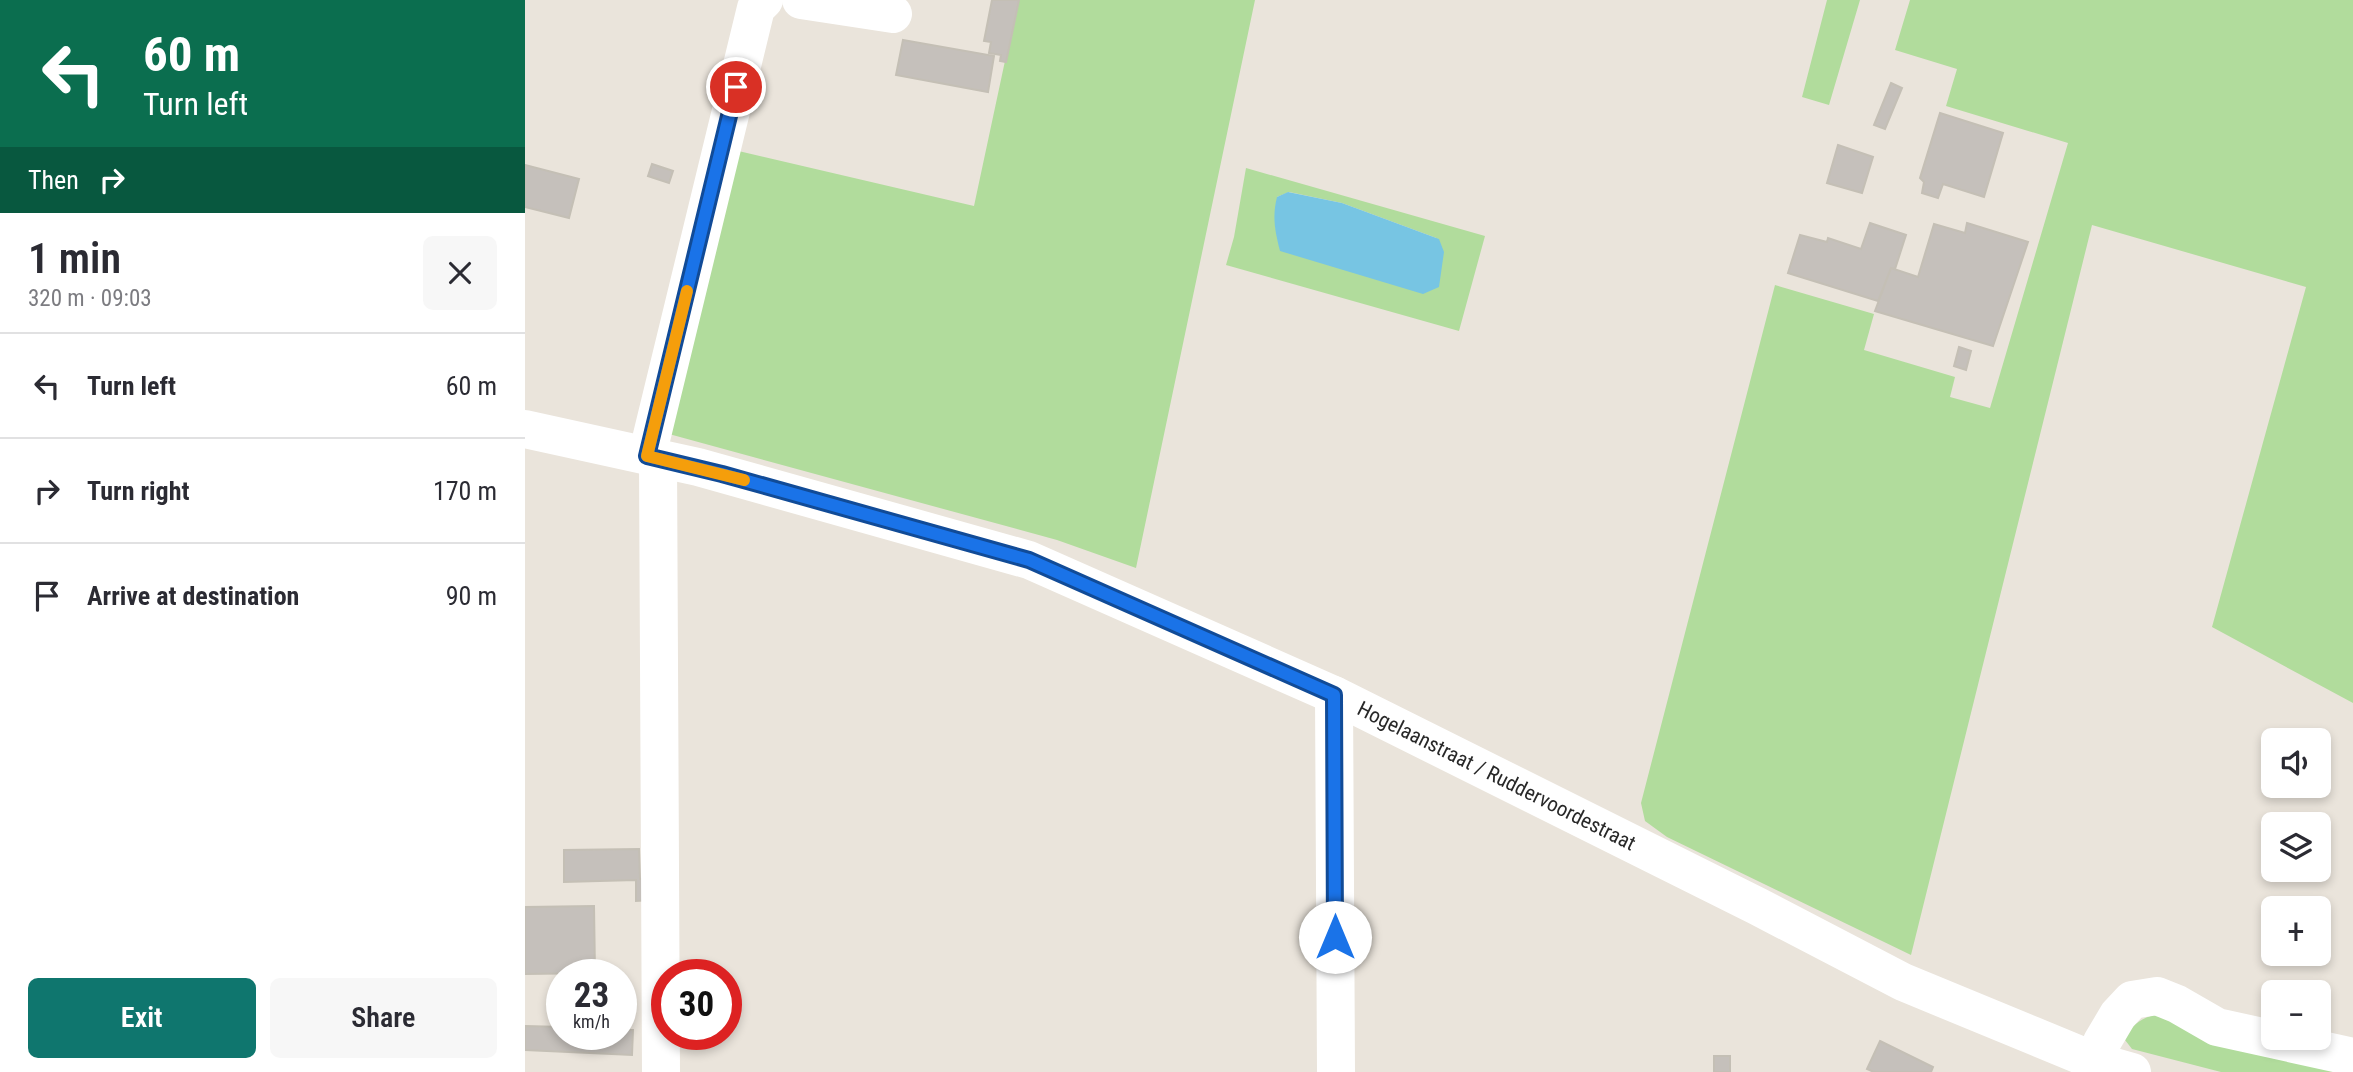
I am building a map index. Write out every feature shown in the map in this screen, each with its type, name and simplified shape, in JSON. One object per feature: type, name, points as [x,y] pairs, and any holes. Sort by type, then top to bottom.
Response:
[{"type":"street","points":[[661,1072],[653,458],[755,8],[764,0]]},
{"type":"street","points":[[801,0],[893,14]]},
{"type":"street","name":"Hogelaanstraat / Ruddervoordestraat","points":[[525,429],[749,481],[1029,560],[1334,695],[1903,982],[2114,1067]]},
{"type":"street","points":[[1334,695],[1336,1072]]},
{"type":"street","points":[[2114,1067],[2102,1042],[2132,1000],[2157,996],[2217,1027],[2353,1057]]},
{"type":"green space","points":[[1018,0],[1255,0],[1136,568],[1057,540],[669,434],[730,149],[974,206]]},
{"type":"green space","points":[[1827,0],[1860,0],[1829,105],[1802,97]]},
{"type":"green space","points":[[1910,0],[2353,0],[2353,703],[2212,627],[2306,287],[2092,225],[1911,955],[1667,837],[1645,821],[1641,803],[1775,285],[1874,314],[1864,350],[1955,377],[1950,397],[1990,408],[2068,143],[1946,106],[1957,69],[1895,50]]},
{"type":"green space","points":[[1246,168],[1485,236],[1459,331],[1226,265],[1234,237]],"holes":[[[1289,192],[1342,203],[1439,239],[1277,197]]]},
{"type":"green space","points":[[2162,1013],[2261,1044],[2261,1050],[2282,1050],[2353,1072],[2221,1072],[2132,1049],[2125,1040],[2131,1029],[2144,1019]]},
{"type":"water","points":[[1288,192],[1342,203],[1439,239],[1444,252],[1439,287],[1423,294],[1280,251],[1275,224],[1275,204],[1277,197]]},
{"type":"building","points":[[992,0],[1019,0],[1006,62],[1000,61],[1001,55],[989,53],[991,42],[984,41]]},
{"type":"building","points":[[903,40],[994,56],[988,92],[896,75]]},
{"type":"building","points":[[1891,83],[1902,88],[1885,129],[1874,125]]},
{"type":"building","points":[[1940,113],[2003,133],[1984,197],[1943,184],[1938,198],[1922,193],[1924,182],[1920,178]]},
{"type":"building","points":[[1838,145],[1873,157],[1862,193],[1827,183]]},
{"type":"building","points":[[652,164],[673,171],[669,183],[648,176]]},
{"type":"building","points":[[525,165],[579,179],[569,218],[525,207]]},
{"type":"building","points":[[1870,223],[1906,235],[1895,269],[1891,268],[1878,301],[1788,273],[1800,235],[1827,242],[1828,238],[1861,249]]},
{"type":"building","points":[[1967,223],[2028,242],[1993,346],[1875,311],[1891,268],[1918,277],[1934,224],[1965,233]]},
{"type":"building","points":[[1959,347],[1971,351],[1966,370],[1954,366]]},
{"type":"building","points":[[639,849],[640,879],[652,879],[652,900],[636,901],[636,880],[564,882],[564,850]]},
{"type":"building","points":[[594,906],[595,959],[546,959],[546,974],[525,974],[525,907]]},
{"type":"building","points":[[525,1026],[546,1027],[546,1050],[632,1050],[632,1055],[525,1050]]},
{"type":"building","points":[[1880,1041],[1933,1067],[1931,1072],[1874,1072],[1867,1069]]},
{"type":"building","points":[[1714,1056],[1730,1056],[1730,1072],[1714,1072]]},
{"type":"slow traffic","points":[[687,291],[647,456],[744,480]]},
{"type":"route","points":[[736,87],[647,456],[698,467],[1029,560],[1334,695],[1335,937]]}]
